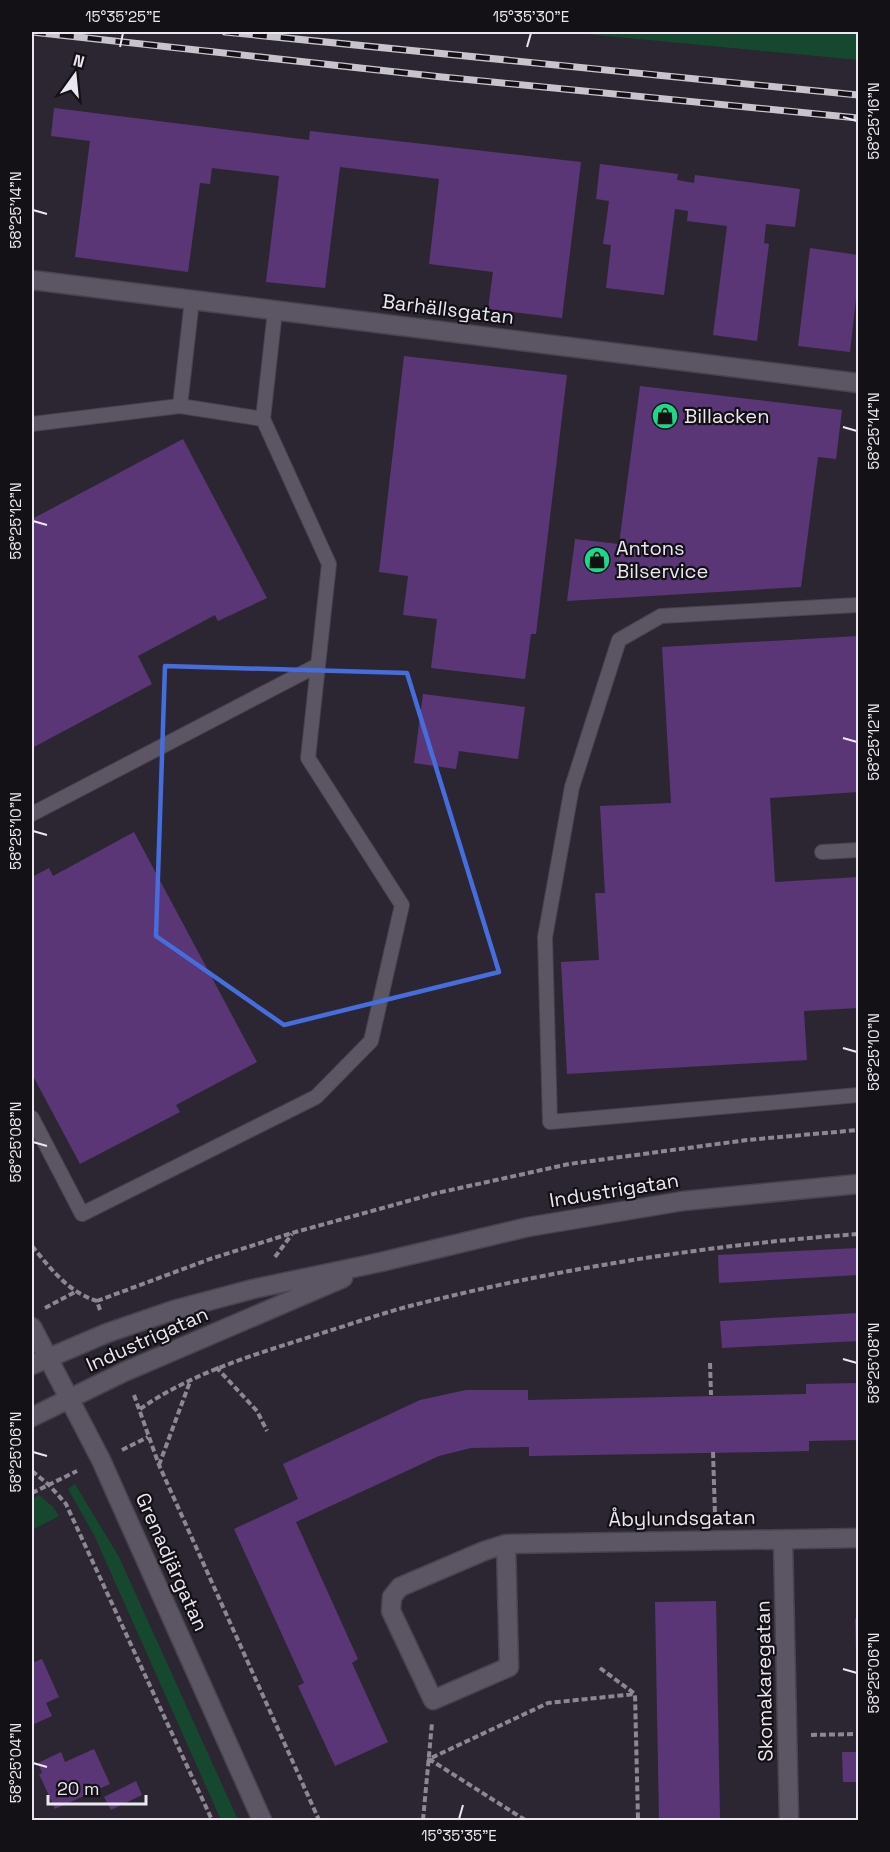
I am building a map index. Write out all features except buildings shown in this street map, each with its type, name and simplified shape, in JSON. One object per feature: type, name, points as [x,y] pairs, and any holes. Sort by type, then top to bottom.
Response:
[{"type":"street","name":"Barhällsgatan","points":[[32,280],[858,383]]},
{"type":"street","name":"Industrigatan","points":[[32,1365],[107,1333],[174,1310],[254,1289],[528,1227],[683,1201],[858,1184]]},
{"type":"street","name":"Industrigatan","points":[[32,1417],[124,1372],[381,1262]]},
{"type":"street","name":"Grenadjärgatan","points":[[36,1319],[49,1357],[101,1460],[262,1821]]},
{"type":"street","name":"Åbylundsgatan","points":[[433,1700],[391,1611],[392,1597],[400,1587],[484,1551],[506,1544],[858,1538]]},
{"type":"street","name":"Skomakaregatan","points":[[783,1539],[789,1821]]},
{"type":"street","points":[[433,1700],[509,1667],[506,1544]]},
{"type":"lane","points":[[180,406],[192,300]]},
{"type":"lane","points":[[32,1118],[82,1214],[316,1097],[370,1041],[402,905],[308,758],[329,564],[263,419],[275,311]]},
{"type":"lane","points":[[32,424],[180,406],[263,419]]},
{"type":"lane","points":[[858,605],[661,616],[619,640],[572,787],[545,937],[550,1122],[858,1095]]},
{"type":"lane","points":[[32,814],[318,665]]},
{"type":"lane","points":[[822,852],[858,850]]},
{"type":"path","points":[[97,1301],[210,1259],[272,1239],[436,1193],[569,1164],[747,1140],[858,1130]]},
{"type":"path","points":[[140,1409],[164,1392],[216,1367],[404,1308],[572,1270],[704,1250],[858,1234]]},
{"type":"path","points":[[36,1319],[75,1292]]},
{"type":"path","points":[[710,1363],[711,1395]]},
{"type":"path","points":[[216,1367],[256,1411],[267,1431]]},
{"type":"path","points":[[159,1465],[192,1378]]},
{"type":"path","points":[[148,1437],[319,1821]]},
{"type":"path","points":[[713,1452],[716,1540]]},
{"type":"path","points":[[32,1472],[49,1485],[66,1504],[212,1821]]},
{"type":"path","points":[[32,1493],[49,1485]]},
{"type":"path","points":[[600,1668],[635,1694]]},
{"type":"path","points":[[429,1759],[548,1703],[635,1694]]},
{"type":"path","points":[[635,1694],[638,1821]]},
{"type":"path","points":[[423,1821],[433,1700]]},
{"type":"path","points":[[788,1736],[858,1734]]},
{"type":"path","points":[[429,1759],[525,1821]]},
{"type":"highlighted area","points":[[165,666],[407,673],[499,972],[284,1025],[156,936]]},
{"type":"green space","points":[[564,32],[858,32],[858,60]]},
{"type":"green space","points":[[75,1484],[119,1557],[238,1820],[221,1820],[94,1535],[68,1489]]},
{"type":"green space","points":[[39,1495],[53,1507],[59,1516],[32,1530],[32,1499]]},
{"type":"railway","points":[[32,32],[442,77],[858,118]]},
{"type":"railway","points":[[225,32],[858,95]]},
{"type":"place","name":"Billacken","points":[[665,416]]},
{"type":"place","name":"Antons Bilservice","points":[[597,560]]}]
